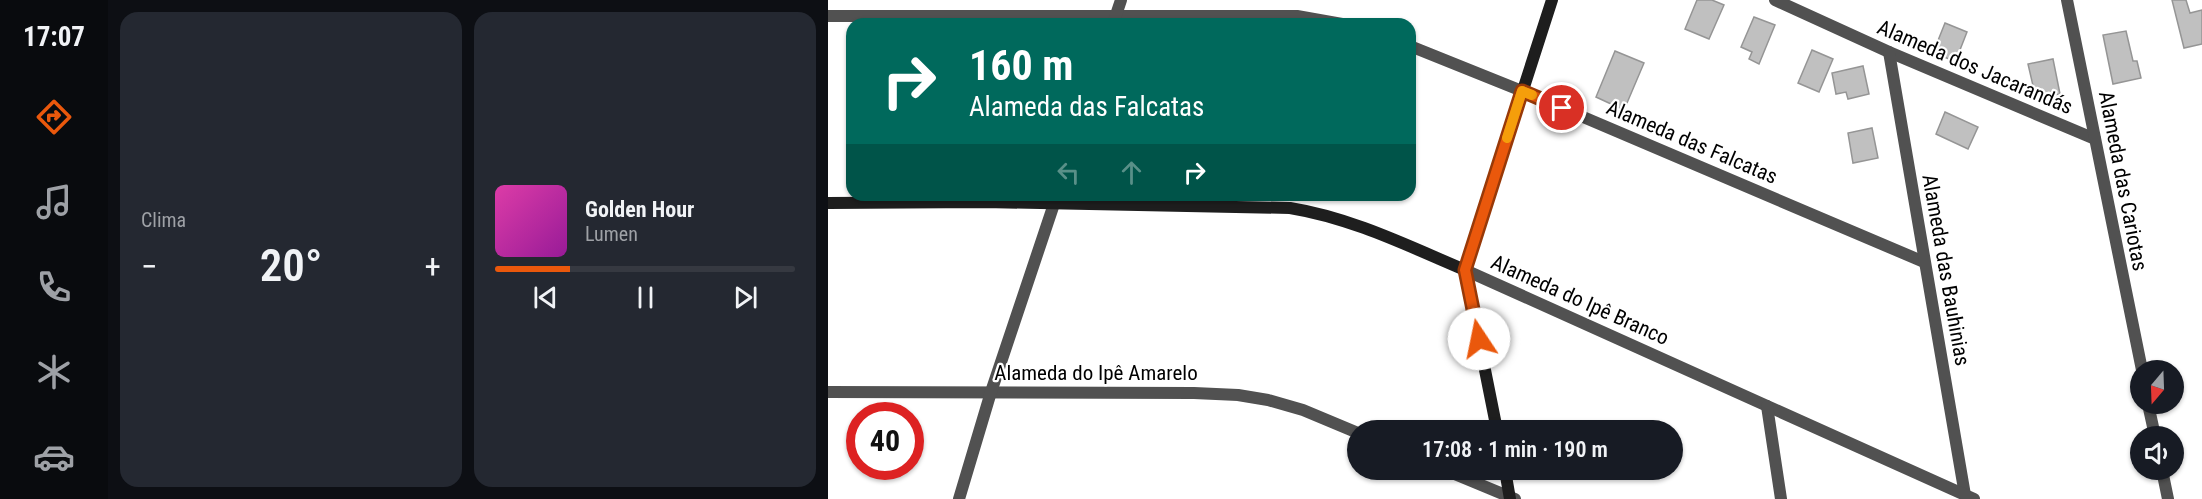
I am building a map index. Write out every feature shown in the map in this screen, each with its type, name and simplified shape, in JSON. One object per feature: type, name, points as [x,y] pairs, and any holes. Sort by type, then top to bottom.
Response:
[{"type":"street","points":[[1115,18],[1121,0]]},
{"type":"street","points":[[1495,420],[1465,270],[1551,0]]},
{"type":"street","name":"Alameda dos Jacarandás","points":[[1774,0],[1888,52],[2095,139]]},
{"type":"street","name":"Alameda das Cariotas","points":[[2067,0],[2140,360]]},
{"type":"street","points":[[828,16],[942,18]]},
{"type":"street","points":[[1224,18],[1297,16],[1308,18]]},
{"type":"street","name":"Alameda das Falcatas","points":[[1416,48],[1522,91],[1924,262]]},
{"type":"street","name":"Alameda das Bauhinias","points":[[1888,52],[1924,262],[1969,497]]},
{"type":"street","name":"Alameda do Ipê Branco","points":[[828,203],[942,201]]},
{"type":"street","points":[[959,499],[991,392],[1055,201]]},
{"type":"street","name":"Alameda do Ipê Branco","points":[[1108,201],[1265,207],[1308,211],[1363,227],[1465,270],[1969,497]]},
{"type":"street","name":"Alameda do Ipê Amarelo","points":[[828,392],[1238,395],[1285,404],[1347,429]]},
{"type":"street","points":[[1767,406],[1781,499]]},
{"type":"street","points":[[1470,480],[1512,498]]},
{"type":"street","points":[[1508,480],[1512,498]]},
{"type":"street","points":[[2164,480],[2168,499]]},
{"type":"building","points":[[1697,0],[1712,0],[1724,5],[1709,39],[1685,29]]},
{"type":"building","points":[[2172,0],[2186,0],[2190,13],[2202,10],[2202,44],[2184,48]]},
{"type":"building","points":[[1754,17],[1775,25],[1759,64],[1749,59],[1752,52],[1741,47]]},
{"type":"building","points":[[1945,23],[1967,32],[1958,55],[1954,53],[1952,60],[1933,53]]},
{"type":"building","points":[[2126,31],[2133,61],[2137,61],[2141,78],[2113,84],[2103,35]]},
{"type":"building","points":[[1812,50],[1833,59],[1819,92],[1798,83]]},
{"type":"building","points":[[1615,51],[1644,63],[1624,110],[1596,97]]},
{"type":"building","points":[[2053,59],[2060,94],[2042,97],[2041,89],[2034,90],[2028,64]]},
{"type":"building","points":[[1863,66],[1869,94],[1848,99],[1846,92],[1836,94],[1832,73]]},
{"type":"building","points":[[1945,112],[1978,127],[1968,149],[1936,134]]},
{"type":"building","points":[[1872,128],[1878,158],[1853,163],[1848,133]]},
{"type":"slow traffic","points":[[1507,138],[1522,91],[1532,95]]},
{"type":"route","points":[[1479,339],[1465,270],[1522,91],[1562,108]]}]
